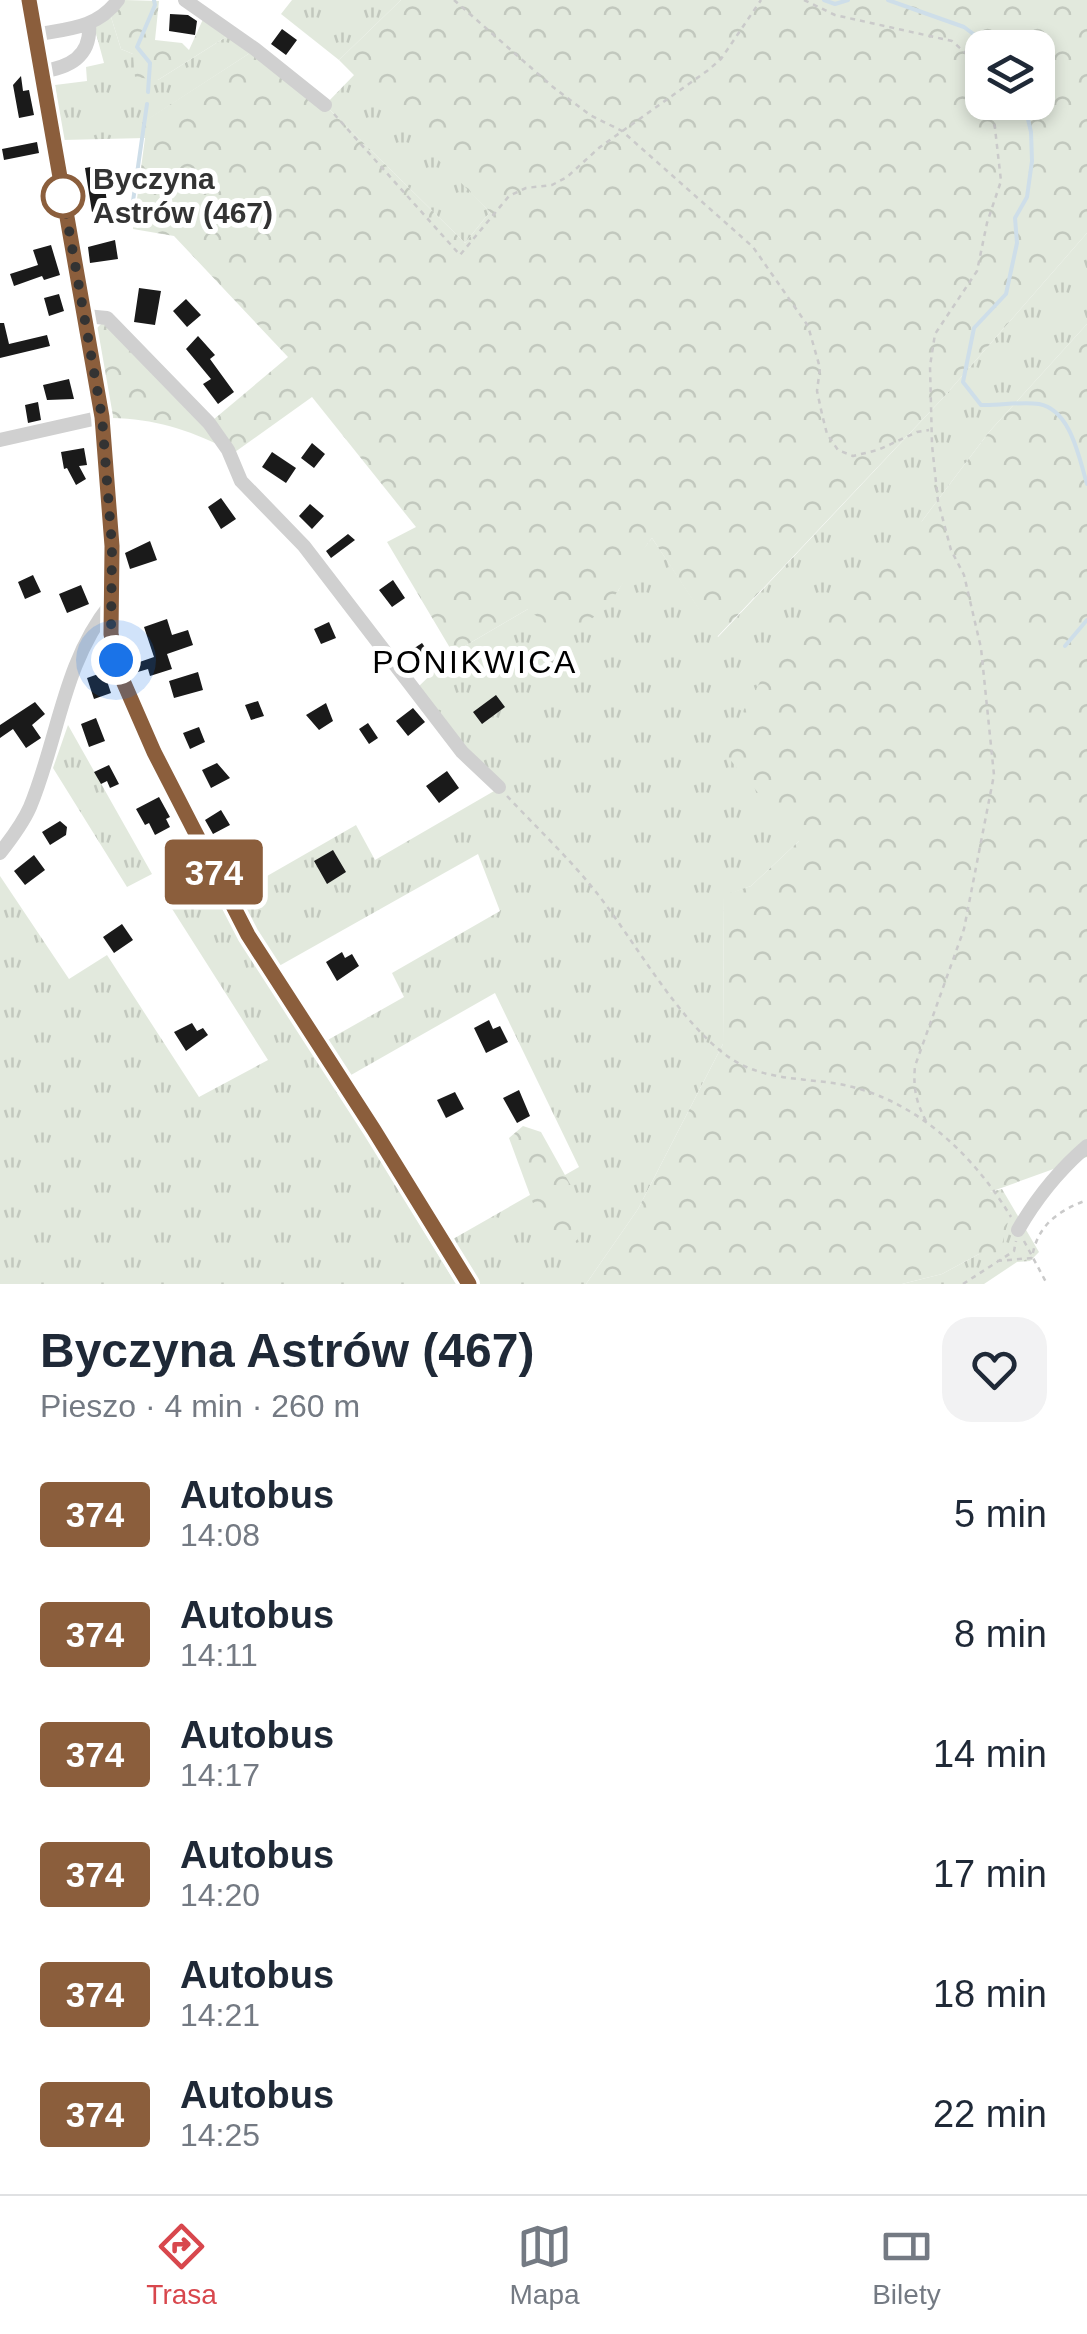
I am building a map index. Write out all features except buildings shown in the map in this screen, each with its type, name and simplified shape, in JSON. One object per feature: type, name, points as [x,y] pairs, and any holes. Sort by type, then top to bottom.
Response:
[{"type":"street","points":[[29,0],[102,417],[112,546],[110,605],[116,660],[126,691],[228,898],[270,971],[469,1284]]},
{"type":"street","points":[[34,34],[89,23],[102,17],[118,0]]},
{"type":"street","points":[[185,0],[326,104]]},
{"type":"street","points":[[39,72],[64,68],[82,56],[90,36],[89,23]]},
{"type":"street","points":[[85,316],[108,318],[209,423],[228,450],[241,481],[304,546],[462,752],[500,788]]},
{"type":"street","points":[[0,440],[102,417]]},
{"type":"street","points":[[0,853],[31,804],[76,663],[92,628],[110,605]]},
{"type":"street","points":[[1018,1230],[1063,1166],[1087,1146]]},
{"type":"path","points":[[454,0],[553,87],[590,115],[622,131],[738,230],[776,276],[808,326],[820,368],[817,391],[822,414],[838,450],[853,456],[931,430]]},
{"type":"path","points":[[326,104],[460,255],[509,196],[568,177],[622,131],[721,59],[761,0]]},
{"type":"path","points":[[804,0],[820,10],[952,41],[965,53]]},
{"type":"path","points":[[926,1121],[917,1104],[915,1066],[964,930],[994,776],[981,648],[964,576],[943,525],[931,430],[930,366],[935,334],[977,270],[1001,182],[994,120]]},
{"type":"path","points":[[500,788],[594,890],[683,1009],[732,1059],[793,1080],[867,1091],[926,1121],[988,1179],[1047,1284]]},
{"type":"path","points":[[1032,1258],[1035,1240],[1048,1221],[1087,1200]]},
{"type":"path","points":[[962,1284],[1014,1250],[1018,1230]]},
{"type":"path","points":[[996,1261],[1032,1258]]},
{"type":"green space","points":[[124,0],[159,1],[155,40],[182,43],[189,50],[204,17],[229,35],[158,80],[135,77],[133,54],[121,49],[111,17]]},
{"type":"green space","points":[[292,0],[401,0],[339,60],[281,14]]},
{"type":"green space","points":[[401,0],[1087,0],[1087,233],[942,399],[717,637],[652,538],[615,595],[586,622],[554,631],[528,609],[453,653],[387,542],[416,527],[312,397],[235,452],[213,420],[288,357],[174,236],[133,229],[145,138],[140,124],[253,51],[325,105],[465,243],[490,212],[339,60]]},
{"type":"green space","points":[[111,17],[121,49],[133,54],[158,80],[229,35],[253,51],[141,124],[145,138],[63,140],[55,85],[87,81],[86,67],[104,63],[94,26]]},
{"type":"green space","points":[[356,73],[490,212],[465,243],[325,105]]},
{"type":"green space","points":[[1087,233],[1087,324],[989,432],[922,521],[799,841],[751,886],[724,896],[723,1044],[638,1209],[586,1284],[480,1284],[453,1239],[579,1167],[495,993],[351,1075],[326,1041],[404,997],[392,973],[500,911],[478,854],[279,966],[234,895],[356,825],[375,860],[501,787],[416,689],[453,653],[528,609],[618,591],[652,538],[718,637],[942,399]]},
{"type":"green space","points":[[107,318],[225,448],[170,426],[112,418],[99,368],[96,329]]},
{"type":"green space","points":[[1087,324],[1087,1157],[990,1192],[1008,1222],[1000,1252],[979,1254],[942,1274],[902,1284],[586,1284],[638,1209],[723,1044],[724,895],[751,886],[799,841],[721,749],[760,682],[922,521],[989,432]]},
{"type":"green space","points":[[68,725],[152,874],[127,887],[53,768]]},
{"type":"green space","points":[[204,865],[245,949],[333,1081],[456,1284],[0,1284],[0,876],[69,979],[107,955],[199,1097],[268,1060],[162,893]]},
{"type":"green space","points":[[523,1126],[541,1132],[575,1193],[578,1239],[563,1252],[544,1233],[509,1138]]},
{"type":"green space","points":[[1002,1189],[1039,1252],[1030,1261],[1017,1262],[984,1284],[902,1284],[942,1274],[979,1254],[990,1192]]},
{"type":"waterway","points":[[148,92],[150,63],[137,47],[154,0]]},
{"type":"waterway","points":[[824,0],[835,4],[848,0]]},
{"type":"waterway","points":[[888,0],[968,30]]},
{"type":"waterway","points":[[130,222],[147,104]]},
{"type":"waterway","points":[[1028,120],[1032,161],[1027,197],[1015,218],[1017,243],[1006,294],[974,328],[963,382],[981,405],[1039,404],[1059,415],[1072,436],[1087,484]]},
{"type":"waterway","points":[[1065,646],[1087,620]]},
{"type":"bus line","name":"374","points":[[29,0],[102,417],[112,546],[111,634],[120,674],[154,752],[248,935],[469,1284]]},
{"type":"place","name":"Byczyna Astrów (467)","points":[[63,196]]},
{"type":"district","name":"PONIKWICA","points":[[475,662]]},
{"type":"route","points":[[63,196],[102,417],[112,546],[111,634],[116,660]]}]
